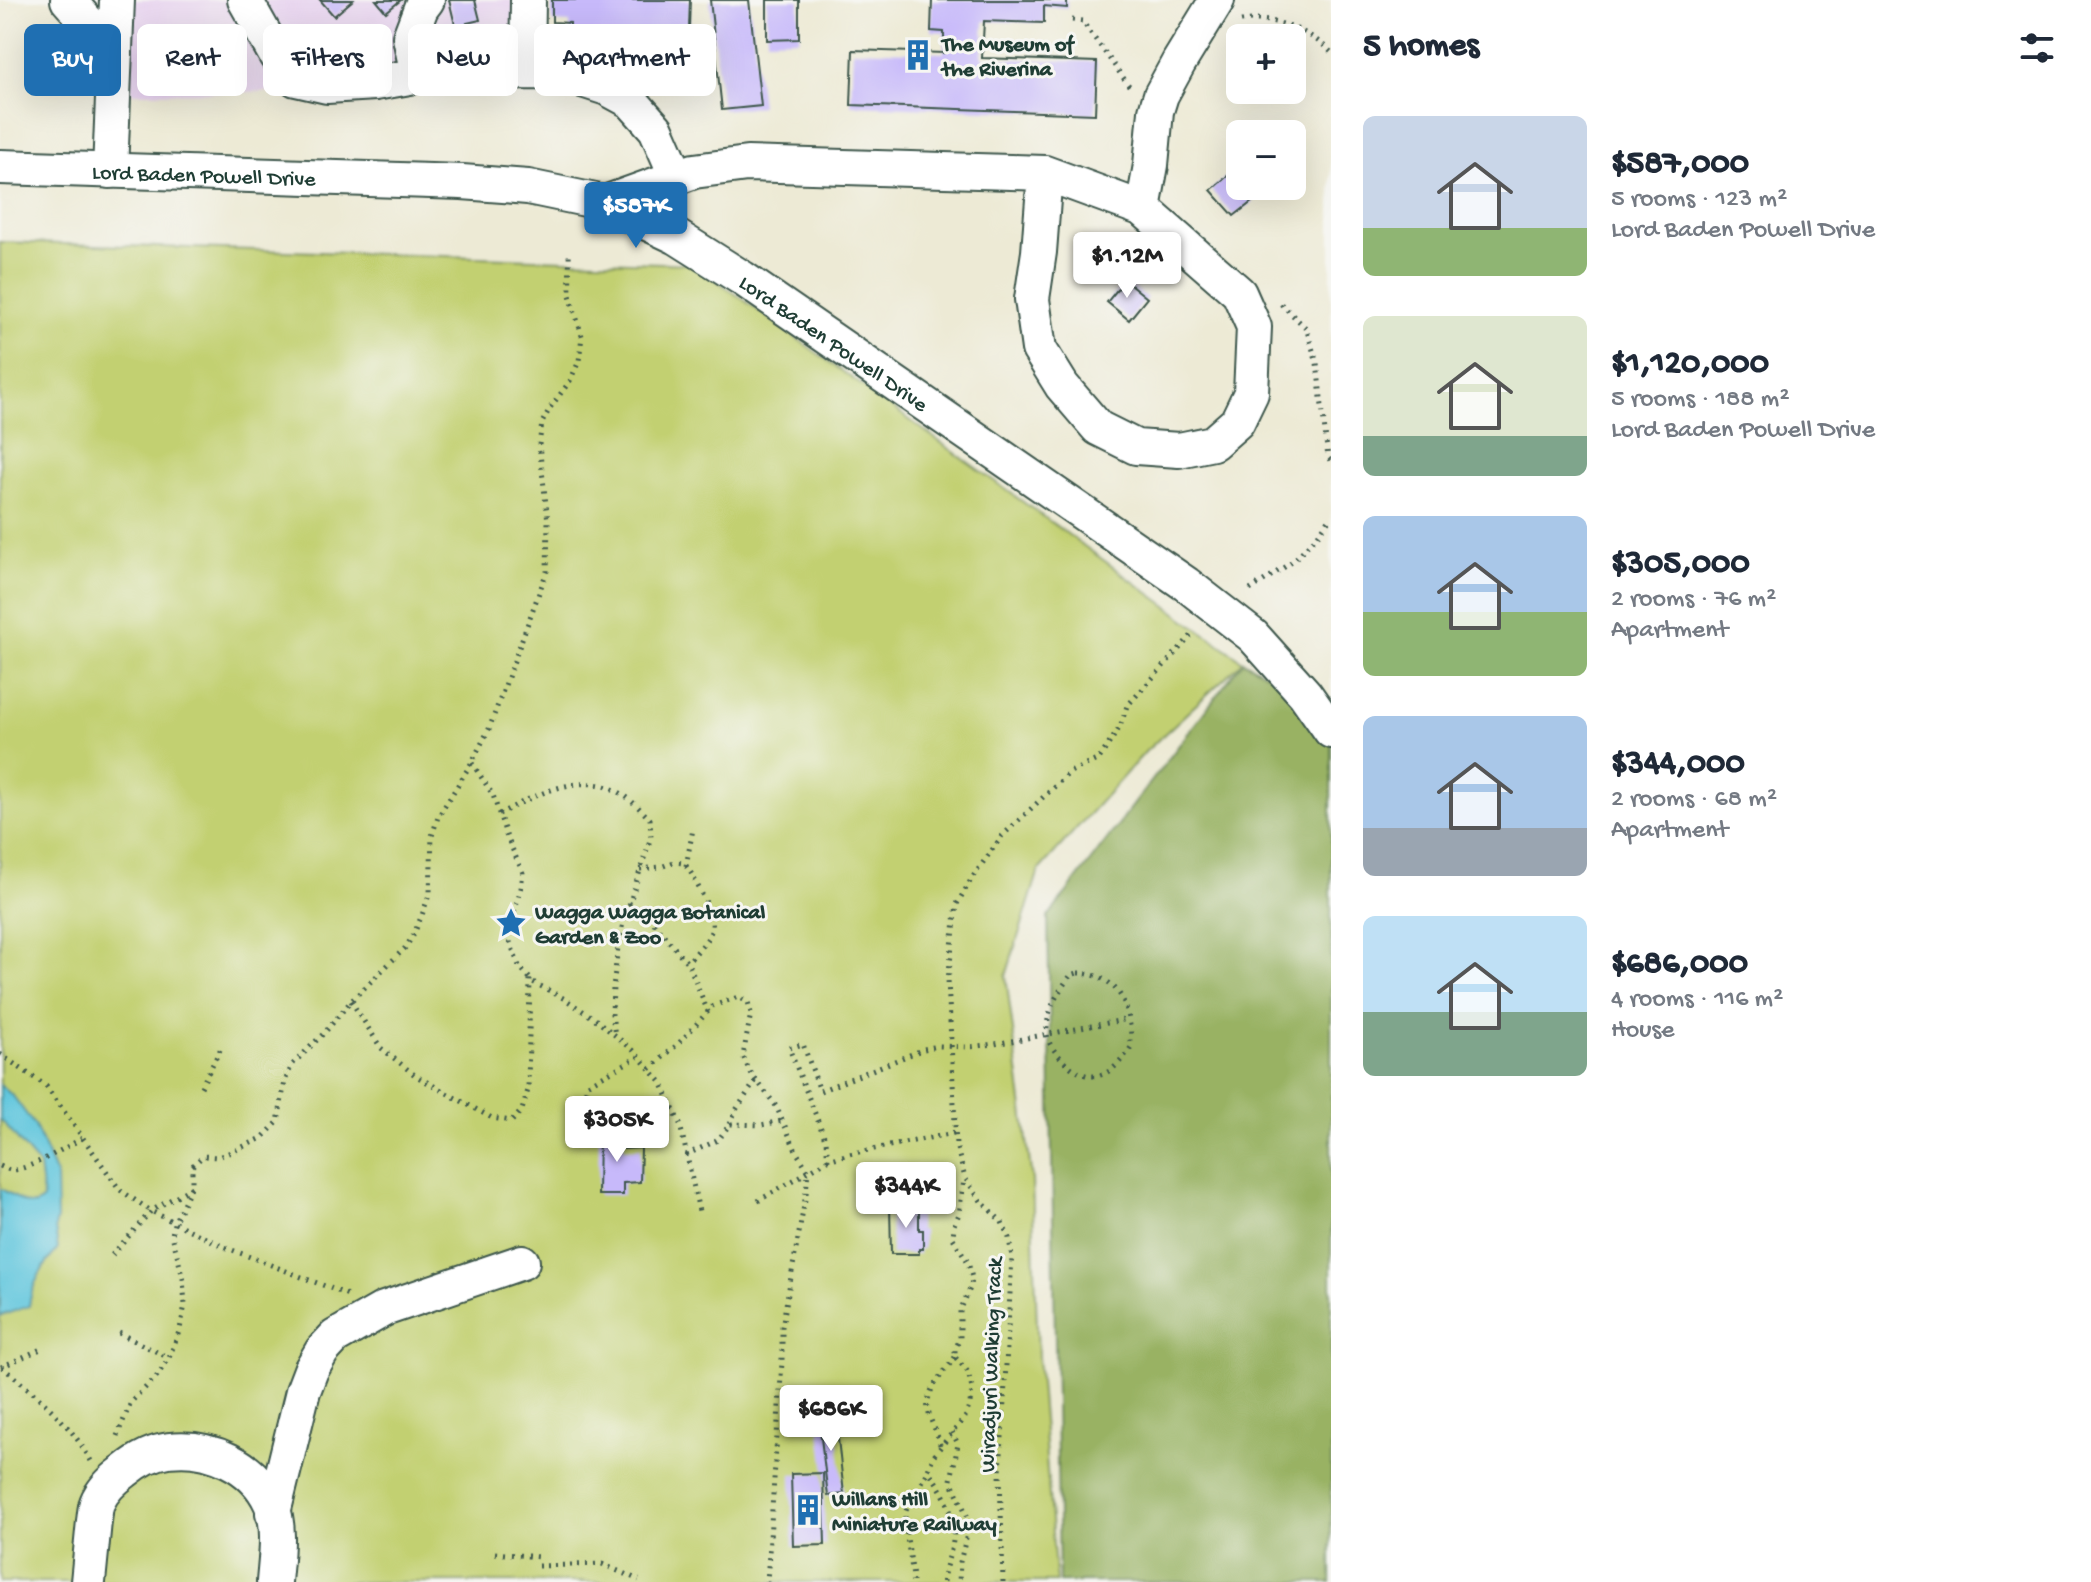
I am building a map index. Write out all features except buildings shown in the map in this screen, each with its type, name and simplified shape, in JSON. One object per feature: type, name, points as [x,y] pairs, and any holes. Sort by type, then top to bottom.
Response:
[{"type":"street","points":[[68,0],[89,24]]},
{"type":"street","points":[[116,24],[117,0]]},
{"type":"street","points":[[245,0],[276,55],[296,79],[327,86],[375,83],[408,77]]},
{"type":"street","points":[[415,24],[427,0]]},
{"type":"street","points":[[527,72],[528,0]]},
{"type":"street","points":[[1143,209],[1158,102],[1208,13]]},
{"type":"street","points":[[518,72],[573,77],[607,88],[631,101],[656,129],[677,177]]},
{"type":"street","points":[[110,171],[113,96]]},
{"type":"street","points":[[605,203],[694,171],[747,164],[1045,173],[1143,209],[1239,293],[1254,327],[1251,393],[1237,422],[1213,443],[1179,450],[1136,447],[1098,428],[1046,362],[1039,349],[1032,299],[1045,173]]},
{"type":"street","name":"Lord Baden Powell Drive","points":[[0,167],[462,182],[528,187],[605,203],[677,237],[742,278],[1186,584],[1253,636],[1305,694],[1331,731]]},
{"type":"street","points":[[273,1513],[303,1391],[322,1351],[335,1337],[384,1309],[522,1262]]},
{"type":"street","points":[[88,1582],[97,1503],[101,1496],[132,1465],[166,1450],[184,1449],[211,1453],[234,1461],[258,1482],[270,1503],[276,1525],[274,1582]]},
{"type":"path","points":[[1208,13],[1289,25],[1318,39],[1331,52]]},
{"type":"path","points":[[114,1446],[131,1402],[157,1376],[169,1358],[180,1329],[185,1305],[183,1278],[172,1235],[174,1223],[192,1187],[192,1166],[203,1156],[218,1157],[262,1138],[278,1122],[285,1081],[292,1065],[405,948],[413,936],[430,892],[432,836],[438,817],[489,729],[547,571],[548,521],[539,445],[542,423],[570,381],[579,361],[582,336],[570,295],[569,250]]},
{"type":"path","points":[[1250,590],[1292,562],[1331,517]]},
{"type":"path","name":"Wiradjuri Walking Track","points":[[1003,1582],[1000,1473],[1012,1257],[1002,1222],[981,1201],[965,1178],[954,1133],[948,980],[957,904],[1002,836],[1070,772],[1099,759],[1120,727],[1127,706],[1191,636]]},
{"type":"path","points":[[472,762],[493,795],[523,873],[510,927],[510,942],[519,966],[533,982],[595,1019],[661,1082],[680,1124],[700,1216]]},
{"type":"path","points":[[499,814],[532,796],[582,782],[600,784],[618,791],[650,819],[651,837],[618,947],[612,1014],[615,1036]]},
{"type":"path","points":[[686,866],[693,829]]},
{"type":"path","points":[[640,869],[683,863],[693,874],[709,904],[714,925],[707,941],[687,963]]},
{"type":"path","points":[[629,903],[648,916],[687,963],[708,1012]]},
{"type":"path","points":[[1078,973],[1089,973],[1113,985],[1121,995],[1129,1019],[1131,1047],[1116,1066],[1100,1076],[1084,1076],[1069,1067],[1053,1049],[1046,1034],[1055,999],[1071,975],[1078,973]]},
{"type":"path","points":[[351,1001],[381,1048],[416,1076],[492,1118],[512,1121],[522,1110],[528,1090],[530,977]]},
{"type":"path","points":[[650,1069],[713,1006],[738,997],[748,1002],[751,1013],[743,1056],[749,1070],[776,1106],[808,1170],[782,1327],[767,1582]]},
{"type":"path","points":[[828,1160],[826,1141],[789,1048],[803,1044],[820,1091],[938,1046],[982,1046],[1129,1019]]},
{"type":"path","points":[[201,1087],[221,1048]]},
{"type":"path","points":[[0,1054],[46,1086],[120,1190],[151,1211],[222,1246],[384,1309]]},
{"type":"path","points":[[594,1129],[593,1114],[584,1096],[588,1084],[638,1057]]},
{"type":"path","points":[[686,1155],[718,1140],[757,1079]]},
{"type":"path","points":[[730,1124],[761,1125],[782,1121]]},
{"type":"path","points":[[758,1201],[828,1160],[954,1133]]},
{"type":"path","points":[[0,1166],[9,1171],[21,1168],[84,1137]]},
{"type":"path","points":[[940,1446],[927,1404],[936,1383],[955,1357],[960,1339],[960,1311],[971,1286],[968,1262],[953,1238],[965,1178]]},
{"type":"path","points":[[112,1255],[151,1211],[192,1187]]},
{"type":"path","points":[[119,1333],[169,1358]]},
{"type":"path","points":[[43,1348],[1,1367],[47,1404],[70,1430],[89,1456],[102,1483],[101,1496]]},
{"type":"path","points":[[913,1582],[904,1519],[907,1508],[934,1455],[966,1416],[972,1389],[968,1372],[955,1357]]},
{"type":"path","points":[[952,1432],[958,1444],[951,1480],[970,1522],[960,1562],[959,1582]]},
{"type":"path","points":[[928,1470],[943,1491],[954,1526],[943,1582]]},
{"type":"path","points":[[495,1553],[539,1557]]},
{"type":"path","points":[[538,1566],[602,1564],[639,1580]]},
{"type":"shaded area","points":[[131,0],[515,0],[517,24],[408,24],[408,90],[392,90],[392,24],[263,24],[263,92],[247,92],[247,24],[137,24],[137,93],[131,93]]},
{"type":"green space","name":"Wagga Wagga Botanical Garden & Zoo","points":[[0,242],[694,264],[1243,661],[1146,751],[1039,870],[1006,976],[1032,1180],[1038,1357],[1056,1582],[0,1582]]},
{"type":"green space","points":[[1243,661],[1331,709],[1331,1582],[1059,1582],[1048,917]]},
{"type":"water","points":[[0,1085],[13,1096],[35,1126],[56,1175],[55,1227],[58,1249],[39,1275],[29,1306],[0,1316],[0,1189],[27,1204],[43,1199],[39,1165],[0,1119]]},
{"type":"place","name":"The Museum of the Riverina","points":[[918,55]]},
{"type":"place","name":"Wagga Wagga Botanical Garden & Zoo","points":[[511,923]]},
{"type":"place","name":"Willans Hill Miniature Railway","points":[[808,1510]]}]
